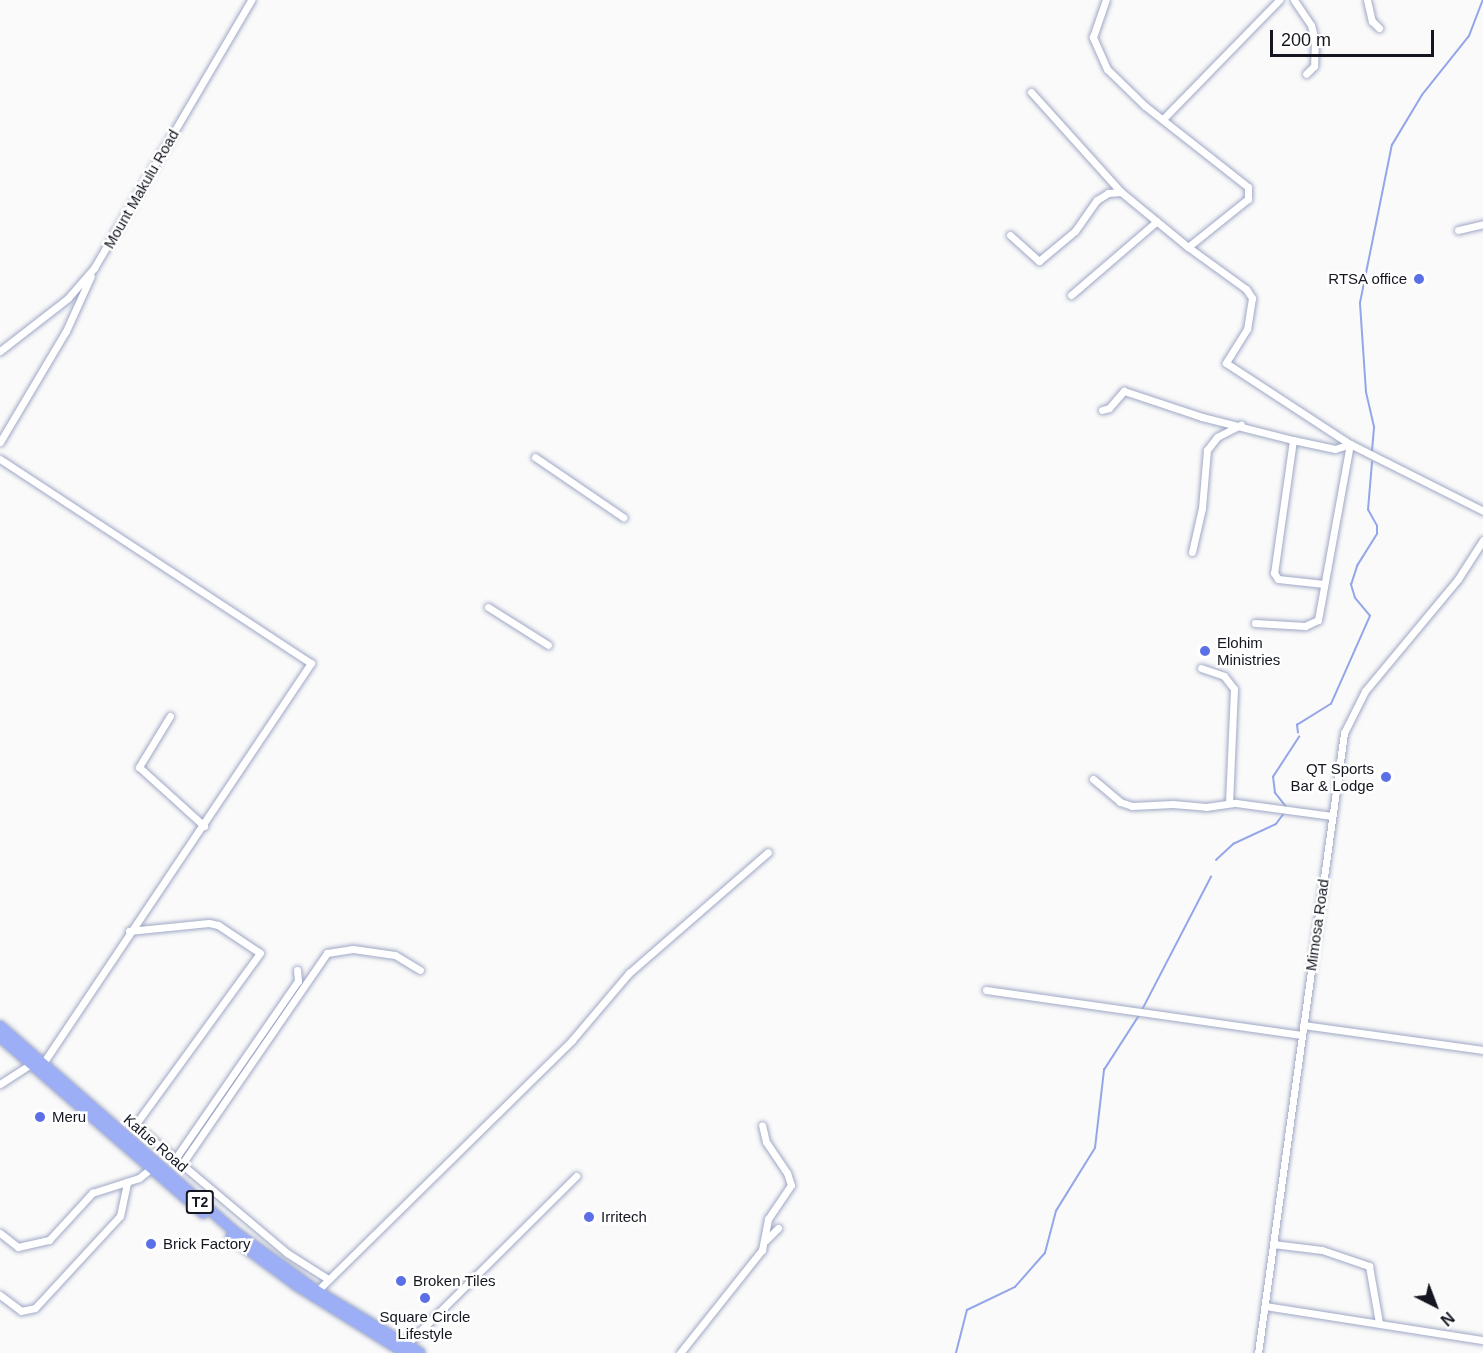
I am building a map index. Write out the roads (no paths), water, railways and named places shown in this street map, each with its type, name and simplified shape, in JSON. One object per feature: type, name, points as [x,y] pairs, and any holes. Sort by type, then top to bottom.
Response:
[{"type":"highway","name":"Kafue Road","points":[[0,1026],[233,1230],[317,1291],[406,1349]]},
{"type":"highway","name":"Kafue Road","points":[[0,1037],[150,1169],[258,1259],[406,1349],[420,1353]]},
{"type":"street","name":"Mount Makulu Road","points":[[0,351],[68,298],[94,268],[251,0]]},
{"type":"street","points":[[1106,0],[1094,26],[1093,37],[1100,57],[1126,89],[1248,187],[1251,193],[1241,206],[1188,247]]},
{"type":"street","points":[[1164,118],[1280,0]]},
{"type":"street","points":[[1294,0],[1311,25],[1315,40],[1314,66],[1306,74]]},
{"type":"street","points":[[1367,0],[1372,21],[1379,28]]},
{"type":"street","points":[[1031,92],[1121,192],[1188,247],[1246,289],[1252,298],[1247,329],[1226,363],[1350,444],[1483,511]]},
{"type":"street","points":[[1010,235],[1039,261],[1075,231],[1097,200],[1108,193],[1121,192]]},
{"type":"street","points":[[1071,295],[1157,221]]},
{"type":"street","points":[[1458,230],[1483,224]]},
{"type":"street","points":[[0,442],[66,331],[94,268]]},
{"type":"street","points":[[1102,410],[1109,408],[1124,391],[1202,417],[1241,425],[1293,440],[1335,449],[1350,444]]},
{"type":"street","points":[[1192,552],[1202,508],[1208,450],[1217,437],[1241,425]]},
{"type":"street","points":[[1293,440],[1274,573],[1278,579],[1324,584]]},
{"type":"street","points":[[1255,623],[1311,624],[1318,620],[1350,444]]},
{"type":"street","points":[[535,457],[622,517]]},
{"type":"street","points":[[0,459],[311,662],[309,671],[204,826],[129,931],[43,1063]]},
{"type":"street","name":"Mimosa Road","points":[[1258,1353],[1344,733],[1355,706],[1458,579],[1483,540]]},
{"type":"street","points":[[488,607],[548,645]]},
{"type":"street","points":[[1201,668],[1224,676],[1234,689],[1229,803]]},
{"type":"street","points":[[170,716],[139,767],[143,775],[204,826]]},
{"type":"street","points":[[1093,779],[1120,802],[1132,806],[1211,807],[1229,803],[1332,816]]},
{"type":"street","points":[[317,1291],[572,1040],[629,973],[768,852]]},
{"type":"street","points":[[129,931],[209,923],[219,925],[260,953],[135,1125],[287,1253],[328,1279]]},
{"type":"street","points":[[168,1174],[327,953],[353,949],[394,955],[420,970]]},
{"type":"street","points":[[178,1162],[298,981],[297,970]]},
{"type":"street","points":[[986,990],[1302,1035]]},
{"type":"street","points":[[1303,1026],[1483,1050]]},
{"type":"street","points":[[0,1084],[31,1064]]},
{"type":"street","points":[[762,1125],[766,1142],[787,1173],[791,1185],[770,1216],[766,1240]]},
{"type":"street","points":[[0,1233],[18,1247],[43,1242],[54,1235],[93,1192],[127,1182],[150,1169]]},
{"type":"street","points":[[406,1349],[576,1176]]},
{"type":"street","points":[[0,1295],[21,1311],[35,1308],[120,1216],[127,1182]]},
{"type":"street","points":[[233,1230],[244,1217]]},
{"type":"street","points":[[680,1353],[766,1240],[778,1228]]},
{"type":"street","points":[[1273,1244],[1313,1248],[1369,1266],[1380,1323]]},
{"type":"street","points":[[1264,1306],[1483,1340]]},
{"type":"waterway","points":[[1372,451],[1374,427],[1366,392],[1360,303],[1392,145],[1422,95],[1469,36],[1483,0]]},
{"type":"waterway","points":[[1298,733],[1297,725],[1331,704],[1370,616],[1355,598],[1351,585],[1357,566],[1377,534],[1377,526],[1368,510],[1372,462]]},
{"type":"waterway","points":[[1286,807],[1275,793],[1273,777],[1299,737]]},
{"type":"waterway","points":[[1216,860],[1233,844],[1276,824],[1285,812]]},
{"type":"waterway","points":[[1142,1010],[1211,877]]},
{"type":"waterway","points":[[956,1353],[967,1310],[1015,1287],[1045,1253],[1056,1211],[1095,1148],[1104,1070],[1140,1014]]},
{"type":"place","name":"RTSA office","points":[[1419,279]]},
{"type":"place","name":"Elohim Ministries","points":[[1205,651]]},
{"type":"place","name":"QT Sports Bar & Lodge","points":[[1386,777]]},
{"type":"place","name":"Meru","points":[[40,1117]]},
{"type":"place","name":"Irritech","points":[[589,1217]]},
{"type":"place","name":"Brick Factory","points":[[151,1244]]},
{"type":"place","name":"Broken Tiles","points":[[401,1281]]},
{"type":"place","name":"Square Circle Lifestyle","points":[[425,1298]]}]
